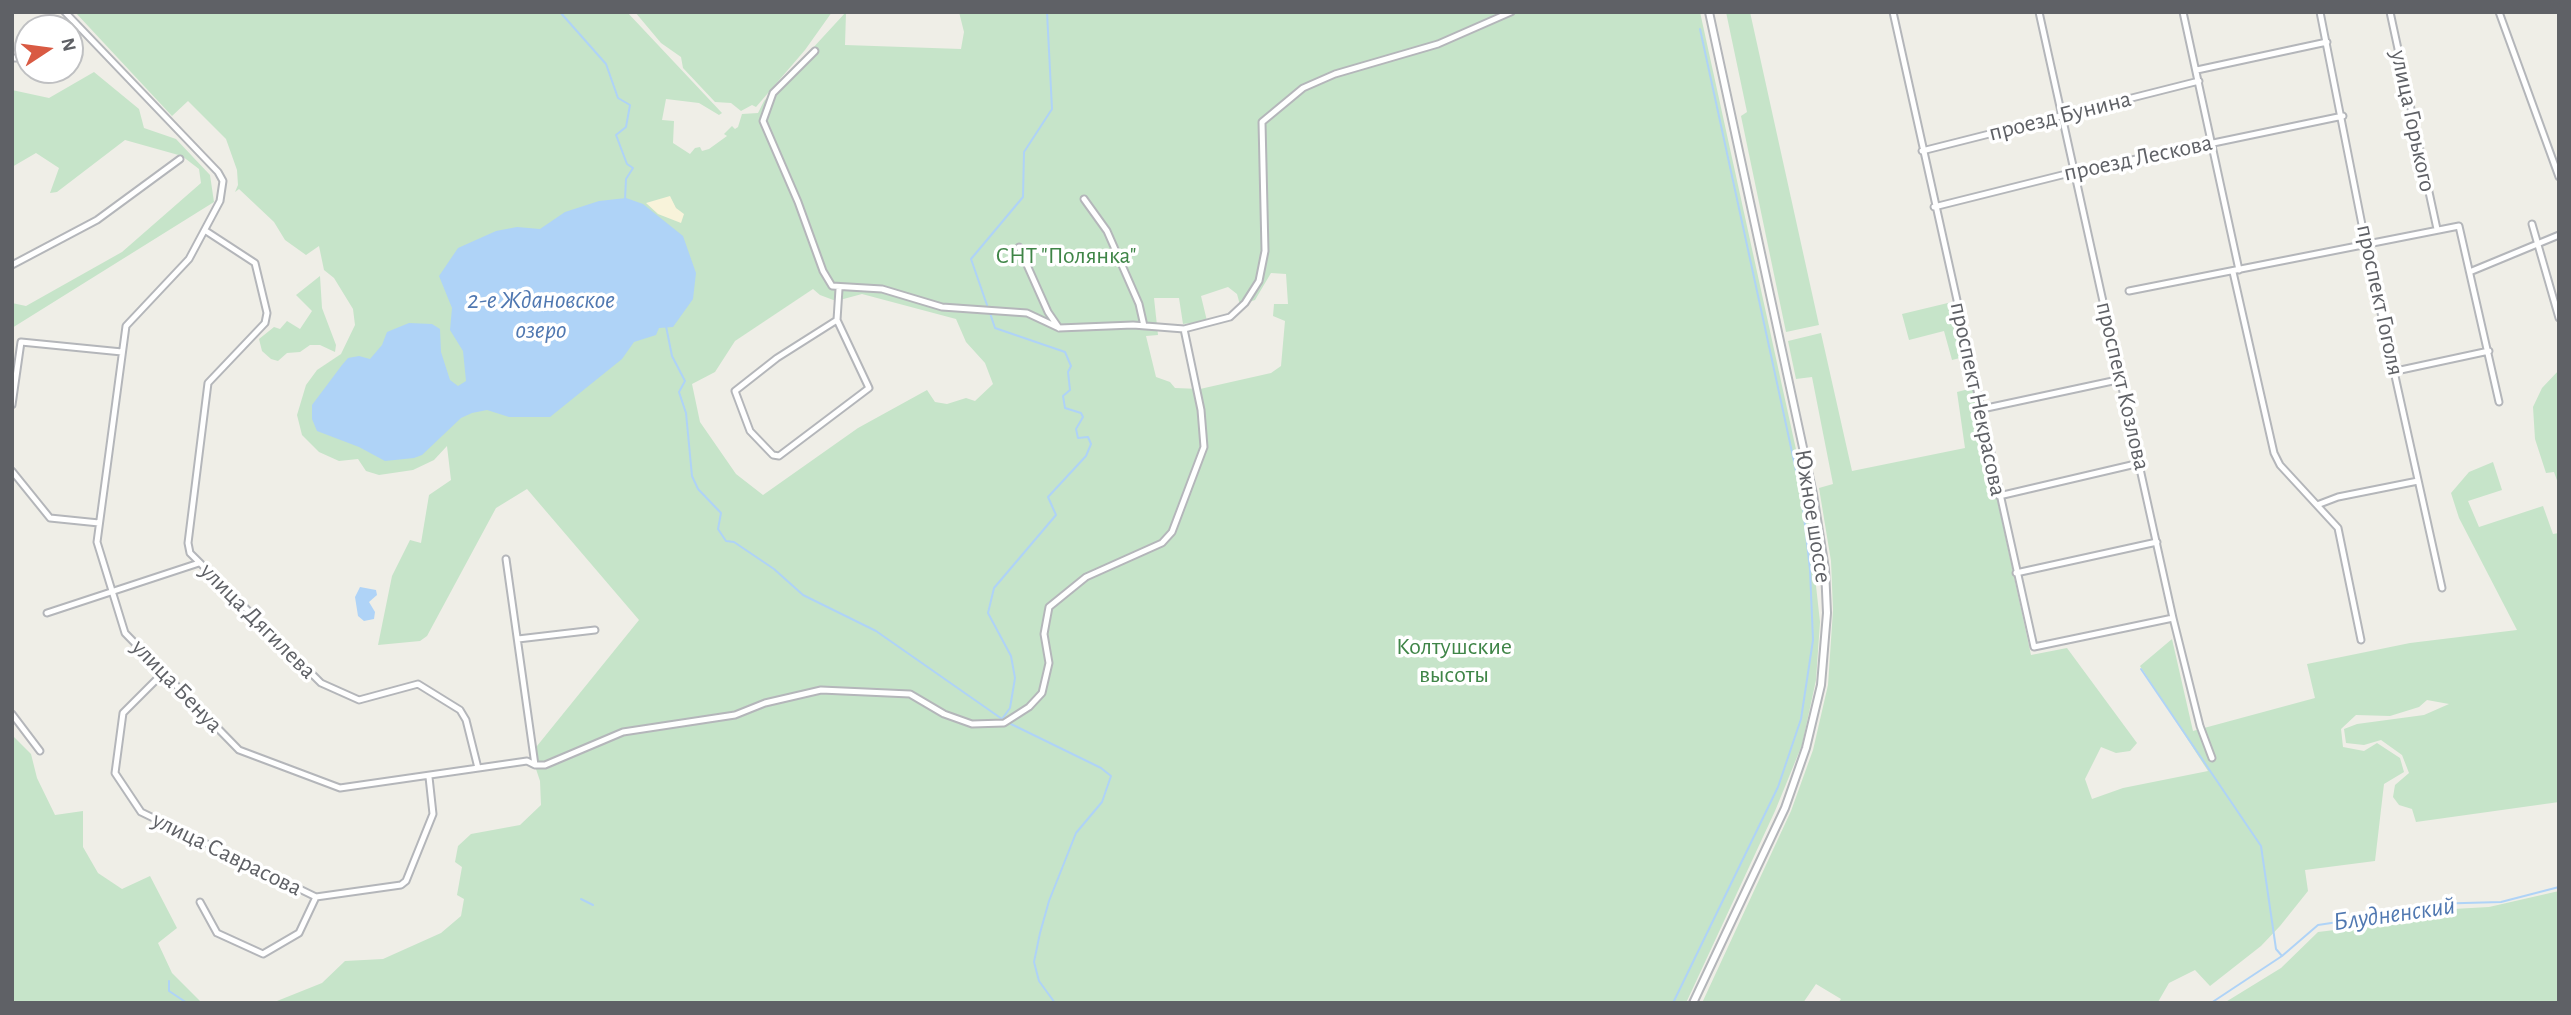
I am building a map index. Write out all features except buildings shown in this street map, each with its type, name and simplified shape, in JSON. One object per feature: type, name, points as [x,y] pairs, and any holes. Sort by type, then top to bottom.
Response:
[{"type":"street","name":"улица Бенуа","points":[[65,12],[218,172],[223,181],[222,191],[206,232],[189,259],[130,320],[122,352],[97,542],[125,633],[246,755],[340,788],[527,761],[535,765]]},
{"type":"street","points":[[814,51],[773,93],[765,108],[763,121],[798,202],[822,271],[832,286],[839,289],[882,289],[942,307],[1027,313],[1059,328],[1144,326],[1184,329],[1230,317],[1245,303],[1259,281],[1265,251],[1262,122],[1303,88],[1335,74],[1438,44],[1495,22],[1511,12]]},
{"type":"street","name":"Южное шоссе","points":[[1693,1003],[1785,808],[1806,748],[1821,685],[1827,613],[1825,569],[1813,494],[1709,12]]},
{"type":"street","name":"проспект Некрасова","points":[[1893,12],[1934,207],[2034,647],[2173,618]]},
{"type":"street","name":"проспект Козлова","points":[[2039,12],[2173,618],[2200,726],[2212,758]]},
{"type":"street","points":[[2183,12],[2274,453],[2280,465],[2338,528],[2361,640]]},
{"type":"street","name":"проспект Гоголя","points":[[2320,12],[2367,245],[2442,588]]},
{"type":"street","name":"улица Горького","points":[[2390,12],[2437,229]]},
{"type":"street","points":[[2498,12],[2559,177]]},
{"type":"street","points":[[2197,70],[2327,42]]},
{"type":"street","name":"проезд Бунина","points":[[1922,151],[2199,81]]},
{"type":"street","name":"проезд Лескова","points":[[1934,207],[2074,172],[2343,116]]},
{"type":"street","points":[[12,265],[97,220],[180,159]]},
{"type":"street","points":[[1084,199],[1107,231],[1139,304],[1144,326]]},
{"type":"street","points":[[2532,224],[2559,318]]},
{"type":"street","points":[[2129,291],[2459,226],[2472,271],[2499,402]]},
{"type":"street","name":"улица Дягилева","points":[[206,232],[255,263],[267,313],[265,323],[208,383],[188,543],[190,553],[321,683],[359,701],[418,684],[460,710],[466,720],[478,768]]},
{"type":"street","points":[[2472,271],[2559,235]]},
{"type":"street","points":[[1019,247],[1048,312],[1059,328]]},
{"type":"street","points":[[837,320],[777,358],[734,391],[750,431],[773,455],[779,456],[869,388],[837,320],[839,289]]},
{"type":"street","points":[[506,559],[535,765],[545,765],[623,732],[735,715],[765,703],[821,690],[910,694],[944,714],[972,724],[997,725],[1023,712],[1041,692],[1048,676],[1044,634],[1049,607],[1086,577],[1161,543],[1172,532],[1204,447],[1201,410],[1184,329]]},
{"type":"street","points":[[12,405],[21,342],[122,352]]},
{"type":"street","points":[[2396,371],[2489,351]]},
{"type":"street","points":[[1982,409],[2122,379]]},
{"type":"street","points":[[1999,496],[2140,463]]},
{"type":"street","points":[[12,471],[50,519],[99,523]]},
{"type":"street","points":[[2317,505],[2338,497],[2418,481]]},
{"type":"street","points":[[2016,573],[2157,542]]},
{"type":"street","points":[[47,613],[199,563]]},
{"type":"street","points":[[518,639],[595,629]]},
{"type":"street","name":"улица Саврасова","points":[[163,673],[123,713],[115,773],[141,812],[316,897],[401,885],[406,881],[433,814],[429,777]]},
{"type":"street","points":[[12,714],[40,751]]},
{"type":"street","points":[[200,902],[217,933],[263,954],[299,933],[316,897]]},
{"type":"green space","name":"Колтушские высоты","points":[[75,12],[627,12],[722,113],[719,115],[699,103],[666,99],[662,120],[674,121],[673,143],[690,154],[695,148],[700,147],[702,151],[709,149],[727,136],[724,134],[732,126],[735,129],[738,127],[742,114],[758,113],[764,101],[846,12],[845,45],[961,49],[964,32],[959,12],[1700,12],[1806,495],[1820,622],[1816,680],[1802,745],[1775,811],[1686,1003],[272,1003],[322,983],[345,961],[383,959],[441,933],[461,916],[464,899],[457,895],[462,867],[455,862],[458,846],[471,834],[520,825],[541,805],[540,781],[533,760],[537,746],[639,620],[527,489],[496,508],[427,636],[420,641],[378,645],[392,576],[410,540],[421,543],[429,495],[451,480],[447,446],[434,460],[413,470],[379,475],[366,471],[358,459],[339,461],[319,452],[302,435],[297,415],[306,385],[317,370],[341,354],[355,325],[353,309],[334,278],[324,270],[319,246],[306,255],[285,240],[274,222],[239,189],[235,192],[238,185],[237,170],[226,139],[188,101],[172,116],[84,22],[84,14]],"holes":[[[1271,273],[1286,274],[1288,304],[1274,304],[1273,316],[1285,321],[1281,366],[1271,373],[1200,389],[1175,388],[1170,382],[1156,377],[1146,336],[1158,335],[1154,298],[1179,298],[1183,324],[1207,321],[1201,296],[1228,287],[1237,294],[1240,305],[1255,300]],[[813,289],[836,301],[862,294],[956,319],[966,342],[985,363],[993,384],[975,401],[966,398],[947,404],[935,402],[927,390],[858,428],[763,495],[736,474],[700,422],[692,384],[715,372],[735,341]]]},
{"type":"green space","points":[[635,12],[832,12],[805,50],[756,107],[752,105],[741,111],[731,103],[715,102],[683,68],[681,57],[661,43]]},
{"type":"green space","points":[[1726,12],[1750,12],[1819,325],[1786,332],[1741,116],[1747,112]]},
{"type":"green space","points":[[94,72],[139,109],[144,128],[176,139],[210,175],[214,202],[12,328],[12,303],[26,306],[122,252],[201,183],[199,169],[182,156],[125,140],[57,192],[50,193],[59,168],[36,153],[12,167],[12,90],[49,98],[73,84],[84,84],[84,78]]},
{"type":"green space","points":[[320,276],[322,308],[336,345],[335,352],[320,345],[310,345],[300,352],[287,353],[278,361],[271,359],[262,351],[259,339],[274,327],[280,329],[287,321],[300,329],[312,311],[296,295]]},
{"type":"green space","points":[[1952,302],[1964,357],[1952,360],[1944,331],[1909,340],[1902,314]]},
{"type":"green space","points":[[1821,333],[1852,471],[1965,448],[1957,392],[1973,388],[2031,655],[2067,648],[2137,743],[2130,751],[2116,753],[2101,747],[2085,779],[2092,799],[2123,788],[2208,771],[2140,666],[2172,639],[2193,731],[2315,698],[2307,664],[2410,643],[2517,630],[2459,518],[2451,493],[2469,472],[2493,462],[2502,490],[2468,501],[2479,527],[2543,506],[2553,534],[2559,533],[2559,802],[2416,822],[2412,809],[2399,805],[2393,797],[2395,785],[2409,773],[2402,755],[2381,740],[2364,745],[2346,743],[2344,729],[2357,724],[2424,715],[2449,704],[2427,700],[2419,707],[2390,716],[2356,715],[2341,729],[2343,747],[2364,751],[2377,743],[2400,758],[2404,772],[2384,784],[2375,861],[2305,870],[2308,891],[2280,926],[2261,946],[2210,986],[2195,970],[2169,983],[2158,1002],[2146,1003],[1838,1003],[1841,999],[1816,984],[1803,1003],[1702,1003],[1791,811],[1813,750],[1828,685],[1833,610],[1831,561],[1819,488],[1833,484],[1812,377],[1796,379],[1788,341]]},
{"type":"green space","points":[[2559,370],[2559,486],[2554,472],[2546,473],[2535,439],[2533,407],[2542,388]]},
{"type":"green space","points":[[12,735],[31,754],[37,778],[55,815],[83,811],[83,847],[98,873],[122,889],[150,876],[177,928],[158,943],[172,973],[202,1003],[12,1003]]},
{"type":"green space","points":[[2559,891],[2559,1003],[2224,1003],[2281,968],[2318,932],[2393,923],[2417,911],[2489,907]]},
{"type":"sand","points":[[670,196],[676,208],[684,214],[681,223],[658,214],[646,203]]},
{"type":"water","name":"2-е Ждановское озеро","points":[[626,198],[643,204],[683,236],[696,273],[693,299],[673,327],[659,328],[656,335],[634,342],[622,359],[550,417],[509,417],[487,410],[472,413],[461,418],[422,455],[414,458],[385,461],[359,447],[317,431],[312,419],[312,405],[342,365],[348,358],[359,356],[370,359],[382,345],[387,332],[409,323],[432,324],[440,329],[441,352],[450,380],[458,386],[466,381],[463,351],[450,330],[452,308],[439,276],[458,248],[496,231],[517,227],[540,229],[565,212],[599,201]]},
{"type":"water","points":[[360,587],[376,590],[377,595],[369,602],[375,612],[374,619],[364,621],[358,616],[355,597]]},
{"type":"waterway","points":[[560,12],[606,64],[618,98],[630,105],[626,127],[616,135],[627,164],[633,168],[626,179],[625,200]]},
{"type":"waterway","points":[[987,305],[971,259],[1023,197],[1024,152],[1052,109],[1047,12]]},
{"type":"waterway","points":[[1673,1003],[1778,787],[1801,719],[1813,640],[1810,570],[1802,498],[1700,29]]},
{"type":"waterway","points":[[990,313],[995,328],[1065,352],[1071,366],[1068,372],[1070,390],[1063,396],[1065,408],[1081,413],[1083,417],[1076,429],[1078,438],[1088,437],[1091,444],[1086,456],[1048,497],[1056,515],[994,588],[988,613],[1011,656],[1015,678],[1010,708],[1002,719]]},
{"type":"waterway","points":[[666,326],[672,356],[685,381],[679,392],[686,413],[692,476],[698,489],[721,513],[718,529],[726,541],[734,542],[774,569],[803,595],[876,631],[1002,719]]},
{"type":"waterway","points":[[2141,669],[2261,846],[2276,949],[2282,956]]},
{"type":"waterway","points":[[1011,724],[1101,768],[1111,776],[1102,802],[1076,833],[1049,901],[1040,933],[1034,962],[1039,981],[1055,1003]]},
{"type":"waterway","name":"Блудненский","points":[[2211,1003],[2282,956],[2318,925],[2428,904],[2501,902],[2559,887]]},
{"type":"waterway","points":[[581,899],[593,905]]},
{"type":"waterway","points":[[169,981],[169,991],[187,1003]]},
{"type":"park label","name":"СНТ \"Полянка\"","points":[[1066,256]]}]
